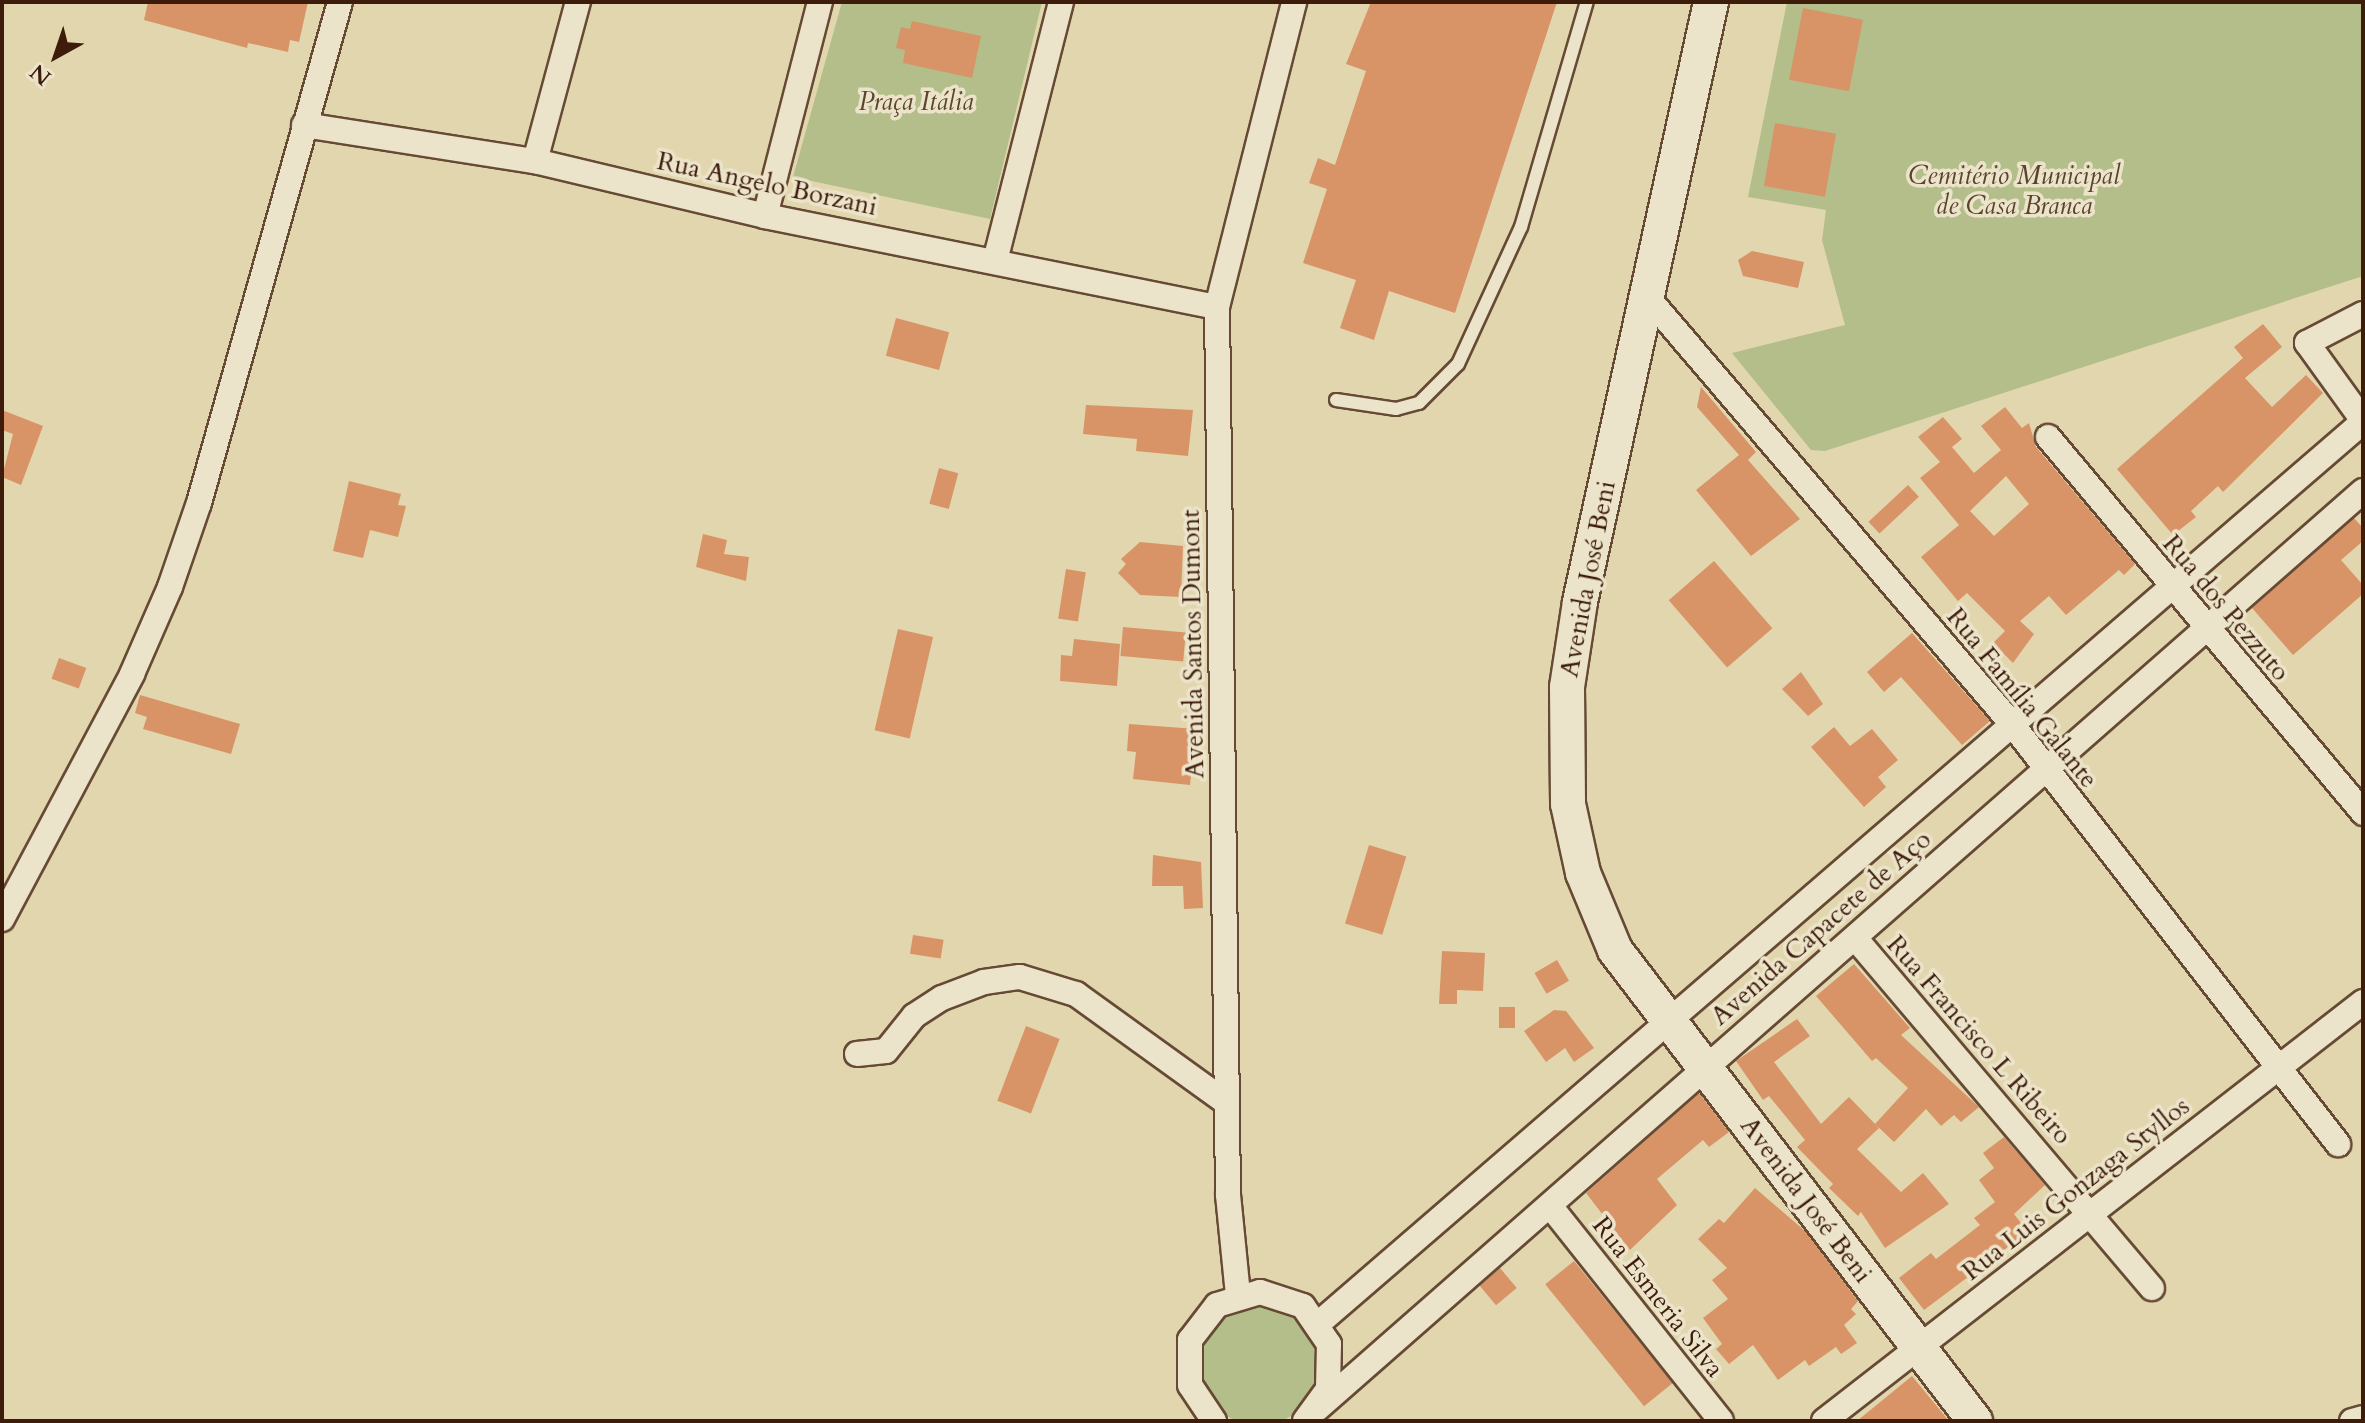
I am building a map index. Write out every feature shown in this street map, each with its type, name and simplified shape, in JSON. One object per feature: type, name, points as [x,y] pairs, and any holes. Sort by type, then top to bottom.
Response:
[{"type":"main road","name":"Avenida José Beni","points":[[1711,2],[1649,299],[1580,602],[1567,687],[1568,804],[1583,873],[1615,950],[1975,1421]]},
{"type":"street","points":[[2,919],[132,674],[170,587],[199,503],[340,2]]},
{"type":"street","points":[[535,161],[578,2]]},
{"type":"street","points":[[765,216],[820,2]]},
{"type":"street","points":[[995,261],[1061,2]]},
{"type":"street","name":"Avenida Santos Dumont","points":[[1238,1295],[1228,1195],[1226,1102],[1217,307],[1294,2]]},
{"type":"street","name":"Rua Angelo Borzani","points":[[304,125],[535,161],[765,216],[1217,307]]},
{"type":"street","name":"Rua Família Galante","points":[[1649,299],[2012,724],[2338,1144]]},
{"type":"street","points":[[2360,424],[2307,343],[2363,314]]},
{"type":"street","name":"Avenida Capacete de Aço","points":[[1319,1323],[1671,1023],[2360,424]]},
{"type":"street","name":"Rua dos Pezzuto","points":[[2048,437],[2170,587],[2363,813]]},
{"type":"street","name":"Avenida Capacete de Aço","points":[[1311,1415],[1551,1207],[1705,1065],[2208,631],[2363,491]]},
{"type":"street","name":"Rua Francisco L Ribeiro","points":[[1855,938],[2152,1288]]},
{"type":"street","points":[[857,1054],[886,1051],[914,1016],[942,998],[984,982],[1020,977],[1076,994],[1226,1102]]},
{"type":"street","name":"Rua Luis Gonzaga Styllos","points":[[1824,1421],[2363,1002]]},
{"type":"street","name":"Rua Esmeria Silva","points":[[1551,1207],[1721,1421]]},
{"type":"street","points":[[1214,1421],[1190,1385],[1190,1340],[1209,1312],[1238,1295],[1283,1296],[1319,1323],[1332,1366],[1311,1415]]},
{"type":"street","points":[[2352,1421],[2363,1418]]},
{"type":"lane","points":[[1336,400],[1396,409],[1419,403],[1458,364],[1521,227],[1587,2]]},
{"type":"green space","name":"Praça Itália","points":[[842,2],[1042,2],[990,219],[793,177]]},
{"type":"green space","name":"Cemitério Municipal de Casa Branca","points":[[1787,2],[2363,2],[2363,276],[1825,451],[1811,450],[1732,353],[1845,325],[1822,240],[1826,210],[1748,197]]},
{"type":"green space","points":[[1259,1301],[1283,1306],[1303,1319],[1316,1339],[1321,1363],[1316,1387],[1303,1407],[1283,1420],[1259,1425],[1235,1420],[1215,1407],[1202,1387],[1197,1363],[1202,1339],[1215,1319],[1235,1306]]},
{"type":"building","points":[[148,2],[308,2],[299,42],[290,40],[288,52],[248,43],[247,48],[144,20]]},
{"type":"building","points":[[1371,2],[1557,2],[1455,313],[1389,291],[1374,340],[1340,328],[1356,280],[1303,263],[1327,189],[1309,183],[1318,158],[1335,165],[1366,71],[1346,64]]},
{"type":"building","points":[[1803,8],[1863,20],[1849,91],[1789,80]]},
{"type":"building","points":[[912,21],[981,36],[972,78],[903,63],[905,50],[896,48],[901,27],[910,29]]},
{"type":"building","points":[[1775,123],[1836,134],[1825,197],[1764,186]]},
{"type":"building","points":[[1752,251],[1804,262],[1798,288],[1743,276],[1738,260]]},
{"type":"building","points":[[896,318],[949,332],[939,370],[886,356]]},
{"type":"building","points":[[2263,324],[2282,347],[2245,378],[2272,407],[2306,375],[2323,393],[2223,492],[2218,486],[2191,511],[2196,517],[2173,535],[2117,469],[2243,358],[2234,347]]},
{"type":"building","points":[[1701,387],[1756,452],[1748,460],[1800,519],[1751,556],[1696,490],[1739,455],[1697,407]]},
{"type":"building","points":[[1086,405],[1193,410],[1188,456],[1136,451],[1137,439],[1083,434]]},
{"type":"building","points":[[2005,407],[2022,428],[2029,423],[2036,447],[2135,564],[2124,575],[2119,570],[2066,615],[2049,596],[2020,621],[2034,634],[2013,663],[1993,643],[2005,631],[1967,593],[1958,601],[1921,557],[1959,525],[1920,478],[1940,462],[1918,437],[1943,417],[1962,439],[1952,447],[1974,473],[2001,450],[1981,426]],"holes":[[[2006,476],[2029,504],[1994,536],[1970,511]]]},
{"type":"building","points":[[2,410],[43,426],[21,485],[2,477],[13,434],[2,430]]},
{"type":"building","points":[[939,468],[958,473],[949,509],[929,504]]},
{"type":"building","points":[[349,481],[401,494],[398,505],[406,506],[398,537],[370,530],[363,558],[333,551]]},
{"type":"building","points":[[1908,485],[1919,497],[1879,534],[1869,522]]},
{"type":"building","points":[[2354,518],[2363,528],[2363,541],[2341,560],[2363,585],[2363,594],[2293,655],[2252,608]]},
{"type":"building","points":[[703,534],[727,540],[724,554],[749,557],[746,581],[696,567]]},
{"type":"building","points":[[1140,542],[1183,546],[1181,597],[1140,595],[1118,573],[1126,564],[1121,559]]},
{"type":"building","points":[[1714,561],[1772,628],[1727,668],[1669,600]]},
{"type":"building","points":[[1066,569],[1086,572],[1078,622],[1058,618]]},
{"type":"building","points":[[1123,627],[1186,632],[1183,661],[1120,656]]},
{"type":"building","points":[[898,629],[933,637],[910,738],[875,730]]},
{"type":"building","points":[[1912,633],[1990,721],[1962,745],[1901,677],[1884,692],[1867,672]]},
{"type":"building","points":[[1074,639],[1120,644],[1117,686],[1060,681],[1061,655],[1072,656]]},
{"type":"building","points":[[59,658],[86,668],[79,689],[51,679]]},
{"type":"building","points":[[1801,672],[1823,704],[1808,716],[1782,689]]},
{"type":"building","points":[[140,695],[240,724],[231,754],[143,729],[147,717],[135,713]]},
{"type":"building","points":[[1129,724],[1196,729],[1190,785],[1133,779],[1136,752],[1127,751]]},
{"type":"building","points":[[1834,727],[1850,746],[1872,729],[1898,760],[1878,777],[1886,787],[1864,807],[1811,747]]},
{"type":"building","points":[[1369,845],[1406,856],[1382,935],[1345,923]]},
{"type":"building","points":[[1153,855],[1201,862],[1203,908],[1184,909],[1183,886],[1152,886]]},
{"type":"building","points":[[913,935],[944,940],[941,959],[910,954]]},
{"type":"building","points":[[1442,951],[1485,953],[1483,991],[1457,990],[1457,1004],[1439,1004]]},
{"type":"building","points":[[1557,960],[1569,981],[1546,994],[1534,973]]},
{"type":"building","points":[[1854,964],[1910,1028],[1901,1035],[1979,1107],[1961,1122],[1954,1115],[1941,1126],[1926,1109],[1894,1142],[1875,1124],[1908,1088],[1876,1058],[1872,1061],[1816,996]]},
{"type":"building","points":[[1499,1007],[1515,1007],[1515,1028],[1499,1028]]},
{"type":"building","points":[[1554,1010],[1566,1011],[1594,1048],[1574,1062],[1565,1048],[1546,1062],[1524,1031]]},
{"type":"building","points":[[1797,1019],[1810,1036],[1774,1062],[1821,1124],[1849,1097],[1879,1128],[1857,1149],[1901,1192],[1923,1173],[1949,1204],[1885,1248],[1861,1212],[1858,1216],[1829,1188],[1833,1184],[1797,1147],[1805,1140],[1769,1096],[1763,1100],[1736,1061]]},
{"type":"building","points":[[1026,1026],[1060,1039],[1031,1114],[997,1101]]},
{"type":"building","points":[[1699,1093],[1729,1132],[1709,1147],[1703,1140],[1657,1179],[1677,1205],[1630,1250],[1586,1193]]},
{"type":"building","points":[[2004,1137],[2045,1185],[2014,1214],[2028,1232],[1924,1310],[1899,1278],[1931,1253],[1936,1259],[1980,1225],[1974,1218],[1995,1202],[1979,1180],[1994,1168],[1983,1153]]},
{"type":"building","points":[[1755,1188],[1805,1231],[1858,1301],[1851,1309],[1856,1314],[1844,1325],[1857,1343],[1841,1354],[1836,1347],[1809,1366],[1805,1360],[1778,1380],[1753,1345],[1729,1364],[1716,1349],[1722,1344],[1703,1318],[1728,1299],[1712,1280],[1727,1268],[1698,1239],[1719,1219],[1724,1223]]},
{"type":"building","points":[[1574,1261],[1673,1383],[1644,1406],[1545,1284]]},
{"type":"building","points":[[1500,1268],[1517,1288],[1496,1305],[1479,1285]]},
{"type":"building","points":[[1912,1376],[1949,1421],[1857,1421]]}]
